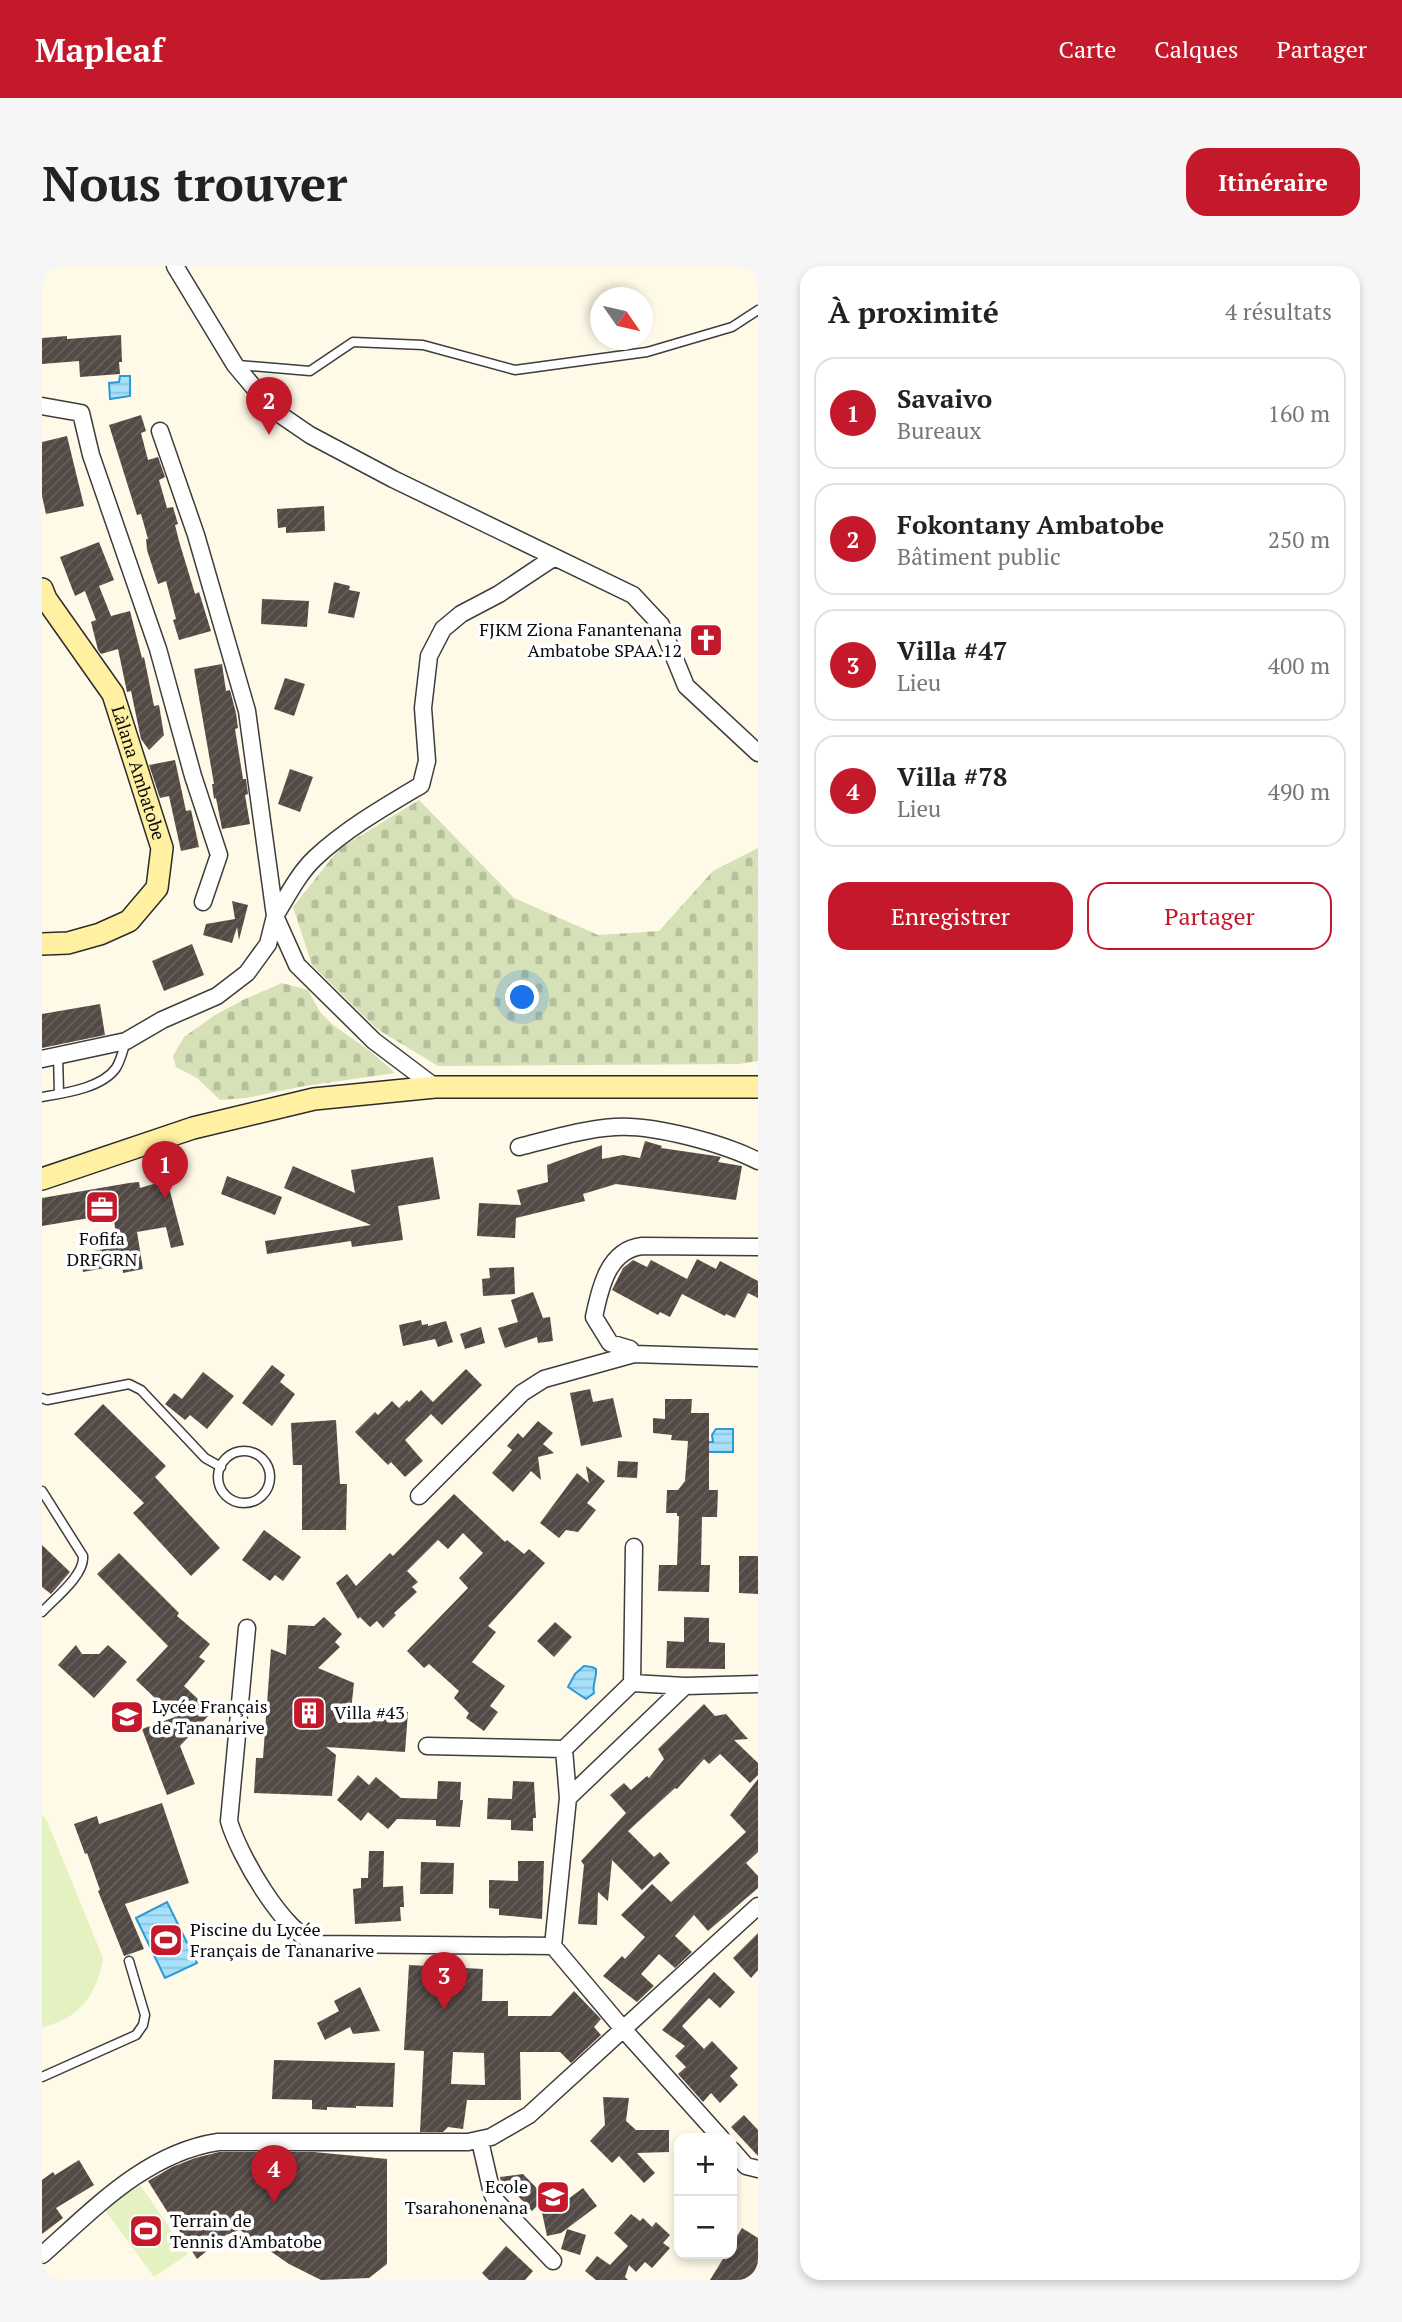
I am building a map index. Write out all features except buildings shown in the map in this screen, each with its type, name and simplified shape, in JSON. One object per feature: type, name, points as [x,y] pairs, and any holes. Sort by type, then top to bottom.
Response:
[{"type":"street","points":[[174,266],[235,365],[272,409],[310,435],[633,595],[661,625],[686,686],[758,753]]},
{"type":"street","points":[[42,406],[81,413],[91,456],[159,649],[193,776],[219,855],[203,902]]},
{"type":"street","points":[[160,431],[196,535],[247,711],[275,916],[297,965],[374,1041],[435,1087]]},
{"type":"street","points":[[50,1057],[126,1041],[162,1020],[218,996],[247,973],[268,944],[275,916],[313,859],[372,813],[421,785],[426,761],[423,708],[429,656],[443,629],[461,614],[499,594],[554,558]]},
{"type":"street","name":"Làlana Ambatobe","points":[[42,589],[46,599],[113,694],[162,848],[157,888],[129,921],[68,943],[42,944]]},
{"type":"street","points":[[42,1179],[193,1128],[314,1099],[435,1087],[758,1087]]},
{"type":"street","points":[[519,1147],[593,1129],[618,1126],[650,1129],[724,1146],[758,1161]]},
{"type":"street","points":[[634,1354],[630,1349],[611,1343],[594,1317],[606,1277],[615,1259],[628,1248],[642,1246],[758,1247]]},
{"type":"street","points":[[419,1496],[522,1393],[544,1380],[634,1354],[758,1358]]},
{"type":"street","points":[[427,1746],[564,1749],[632,1683],[634,1547]]},
{"type":"street","points":[[247,1628],[229,1821],[240,1851],[289,1924],[310,1942],[318,1944],[554,1946]]},
{"type":"street","points":[[632,1683],[685,1686],[758,1684]]},
{"type":"street","points":[[568,1798],[685,1686]]},
{"type":"street","points":[[564,1749],[568,1798],[554,1946],[623,2029],[717,2133]]},
{"type":"street","points":[[42,2255],[131,2178],[199,2145],[218,2142],[480,2141],[530,2115],[758,1906]]},
{"type":"street","points":[[480,2141],[495,2200],[553,2261]]},
{"type":"street","points":[[737,2155],[747,2166],[758,2169]]},
{"type":"lane","points":[[235,365],[310,371],[353,342],[423,345],[515,370],[647,352],[732,327],[758,310]]},
{"type":"lane","points":[[42,1097],[102,1081],[114,1070],[126,1041]]},
{"type":"lane","points":[[50,1057],[59,1094]]},
{"type":"lane","points":[[42,1398],[47,1400],[129,1384],[141,1390],[205,1458],[221,1467]]},
{"type":"lane","points":[[235,1452],[252,1452],[259,1455],[269,1468],[269,1485],[265,1492],[252,1502],[236,1502],[229,1499],[219,1486],[221,1467],[228,1456],[235,1452]]},
{"type":"lane","points":[[42,1491],[83,1556],[84,1562],[75,1578],[42,1612]]},
{"type":"lane","points":[[42,2077],[136,2035],[143,2025],[145,2015],[129,1961]]},
{"type":"green space","points":[[419,800],[514,898],[598,935],[659,931],[713,871],[758,848],[758,1061],[739,1064],[438,1066],[377,1029],[312,965],[293,907],[339,849]]},
{"type":"green space","points":[[282,983],[308,990],[320,1012],[333,1025],[395,1073],[220,1100],[197,1078],[176,1067],[173,1056],[184,1037],[215,1015]]},
{"type":"green space","points":[[42,1815],[47,1821],[103,1958],[96,1983],[84,2003],[67,2018],[42,2027]]},
{"type":"green space","name":"Terrain de Tennis d'Ambatobe","points":[[140,2185],[188,2254],[154,2277],[104,2209]]},
{"type":"water","points":[[120,376],[130,376],[130,396],[110,399],[109,383],[119,382]]},
{"type":"water","points":[[716,1429],[733,1429],[733,1452],[704,1452],[704,1442],[713,1442],[712,1435]]},
{"type":"water","points":[[584,1666],[596,1669],[594,1693],[586,1699],[568,1687],[575,1674]]},
{"type":"water","name":"Piscine du Lycée Français de Tananarive","points":[[167,1902],[197,1963],[165,1978],[136,1918]]},
{"type":"place","name":"Fokontany Ambatobe","points":[[269,435]]},
{"type":"place","name":"FJKM Ziona Fanantenana Ambatobe SPAA.12","points":[[706,640]]},
{"type":"place","name":"Savaivo","points":[[165,1199]]},
{"type":"place","name":"Fofifa DRFGRN","points":[[102,1207]]},
{"type":"place","name":"Villa #43","points":[[309,1713]]},
{"type":"place","name":"Lycée Français de Tananarive","points":[[127,1717]]},
{"type":"place","name":"Piscine du Lycée Français de Tananarive","points":[[166,1940]]},
{"type":"place","name":"Villa #47","points":[[444,2010]]},
{"type":"place","name":"Ecole Tsarahonenana","points":[[553,2197]]},
{"type":"place","name":"Villa #78","points":[[274,2203]]},
{"type":"place","name":"Terrain de Tennis d'Ambatobe","points":[[146,2231]]}]
